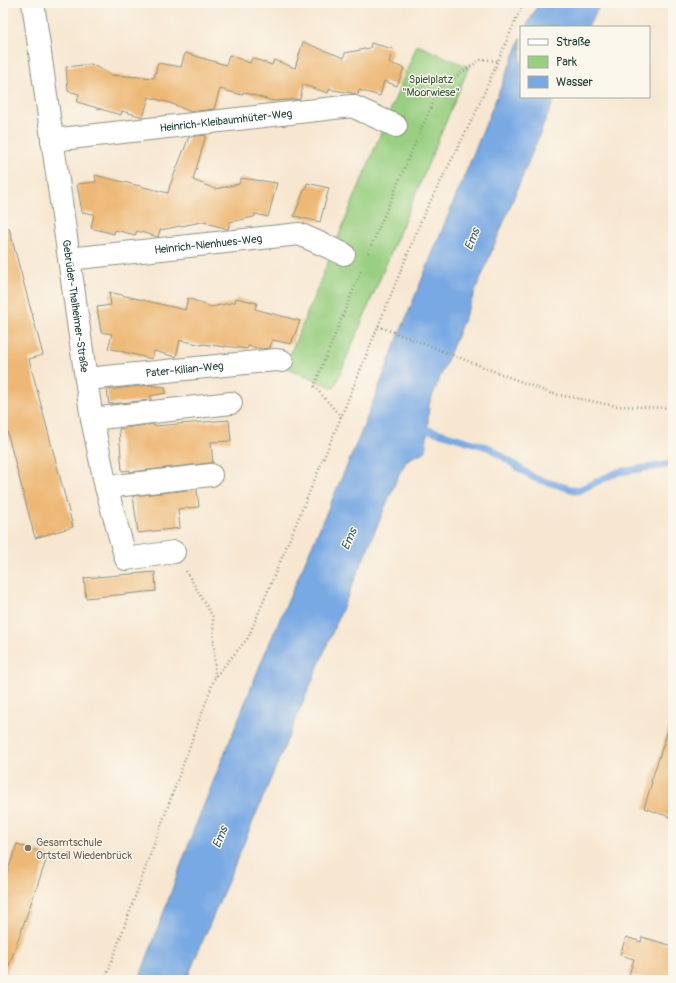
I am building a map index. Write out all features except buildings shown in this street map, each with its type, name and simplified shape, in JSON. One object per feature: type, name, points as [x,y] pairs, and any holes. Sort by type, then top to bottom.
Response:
[{"type":"street","name":"Gebrüder-Thalheimer-Straße","points":[[33,5],[92,419],[106,487],[126,558],[174,552]]},
{"type":"street","name":"Heinrich-Kleibaumhüter-Weg","points":[[52,140],[352,106],[396,126]]},
{"type":"street","name":"Heinrich-Nienhues-Weg","points":[[69,259],[299,234],[344,254]]},
{"type":"street","name":"Pater-Kilian-Weg","points":[[86,379],[276,360],[282,361]]},
{"type":"street","points":[[92,419],[231,404]]},
{"type":"street","points":[[106,487],[211,475]]},
{"type":"path","points":[[105,980],[215,677],[248,638],[424,214],[474,114],[523,3]]},
{"type":"path","points":[[367,256],[440,87],[482,59],[497,61]]},
{"type":"path","points":[[341,417],[314,386],[361,270]]},
{"type":"path","points":[[378,326],[550,393],[616,406],[673,408]]},
{"type":"path","points":[[174,552],[213,618],[215,677]]},
{"type":"green space","name":"Spielplatz \"Moorwiese\"","points":[[417,45],[469,67],[334,388],[285,367]]},
{"type":"water","points":[[539,3],[601,3],[589,26],[527,26]]},
{"type":"water","name":"Ems","points":[[520,40],[520,98],[555,98],[429,404],[426,451],[407,460],[399,474],[187,980],[139,980],[193,832],[263,658],[359,438],[397,340]]},
{"type":"waterway","points":[[419,428],[490,448],[534,478],[577,491],[618,472],[673,464]]},
{"type":"place","name":"Gesamtschule Ortsteil Wiedenbrück","points":[[28,848]]}]
